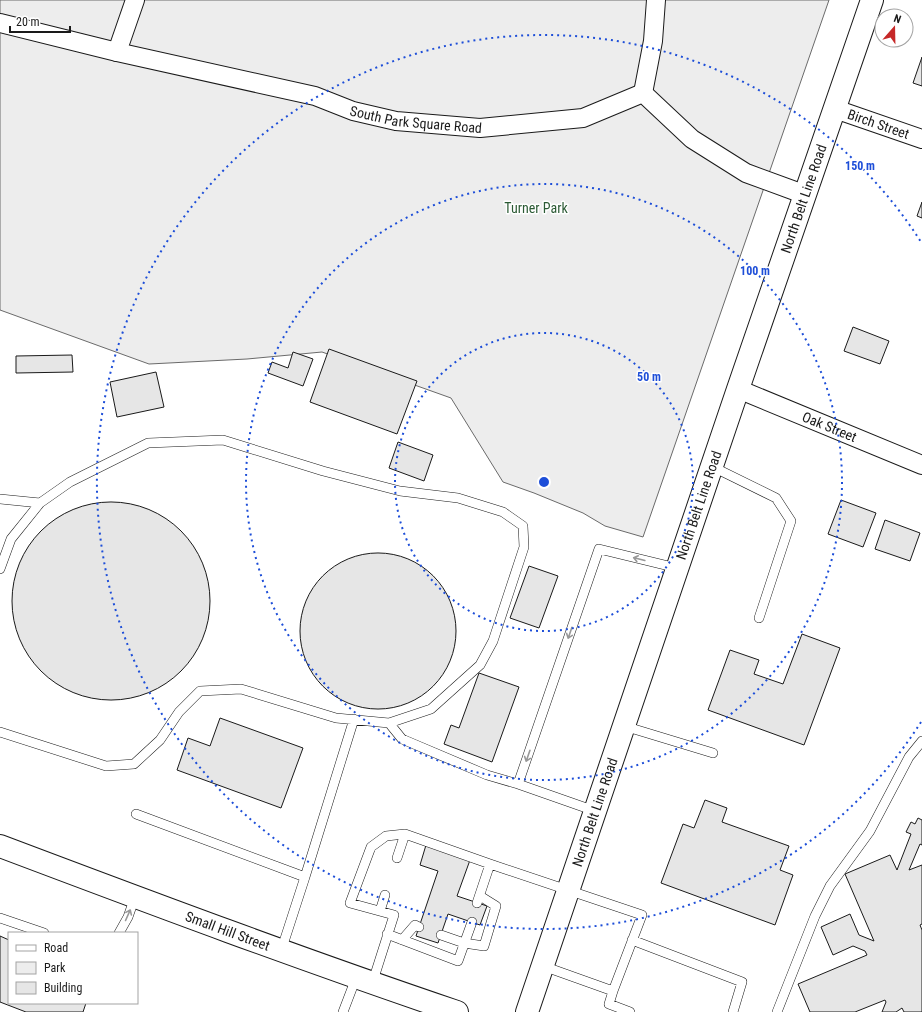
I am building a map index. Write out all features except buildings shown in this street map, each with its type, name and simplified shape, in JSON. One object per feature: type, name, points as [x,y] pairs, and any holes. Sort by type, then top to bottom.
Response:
[{"type":"main road","name":"North Belt Line Road","points":[[527,1012],[711,466],[806,195],[872,0]]},
{"type":"main road","name":"Small Hill Street","points":[[0,846],[281,951],[457,1012]]},
{"type":"street","points":[[117,52],[135,0]]},
{"type":"street","points":[[656,0],[653,41],[643,92],[698,143],[746,172],[806,195]]},
{"type":"street","name":"South Park Square Road","points":[[0,23],[117,52],[315,96],[352,111],[396,121],[480,128],[583,118],[643,92]]},
{"type":"street","name":"Birch Street","points":[[835,109],[922,139]]},
{"type":"street","name":"Oak Street","points":[[738,389],[922,465]]},
{"type":"lane","points":[[0,569],[11,539],[40,503],[70,482],[148,443],[223,440],[323,471],[400,491],[458,498],[502,512],[523,526],[524,547],[493,641],[480,665],[431,708],[389,723],[336,718],[241,688],[200,691],[180,712],[160,740],[134,764],[106,766],[0,732]]},
{"type":"lane","points":[[711,466],[776,498],[791,521],[759,618]]},
{"type":"lane","points":[[0,499],[40,503]]},
{"type":"lane","points":[[518,784],[599,549],[677,568]]},
{"type":"lane","points":[[281,951],[354,720]]},
{"type":"lane","points":[[389,723],[402,739],[487,775],[518,784],[595,811]]},
{"type":"lane","points":[[624,726],[713,753]]},
{"type":"lane","points":[[777,1012],[815,916],[830,886],[870,831],[909,757],[922,741]]},
{"type":"lane","points":[[136,814],[305,877]]},
{"type":"lane","points":[[397,858],[405,834]]},
{"type":"lane","points":[[343,1012],[364,981],[388,934],[394,915],[350,903],[371,846],[386,836],[405,834],[642,915],[613,991],[610,1004],[630,1012]]},
{"type":"lane","points":[[441,935],[464,943],[484,946],[496,906],[479,899],[490,864]]},
{"type":"lane","points":[[380,911],[386,895]]},
{"type":"lane","points":[[120,932],[128,917],[135,897]]},
{"type":"lane","points":[[0,918],[41,932]]},
{"type":"lane","points":[[388,934],[458,961],[472,922]]},
{"type":"lane","points":[[402,940],[415,925],[419,927]]},
{"type":"lane","points":[[632,940],[742,982],[733,1012]]},
{"type":"lane","points":[[543,966],[613,991]]},
{"type":"green space","name":"Turner Park","points":[[0,0],[829,0],[643,537],[605,526],[583,513],[503,482],[451,398],[322,352],[247,359],[149,364],[0,310]]}]
